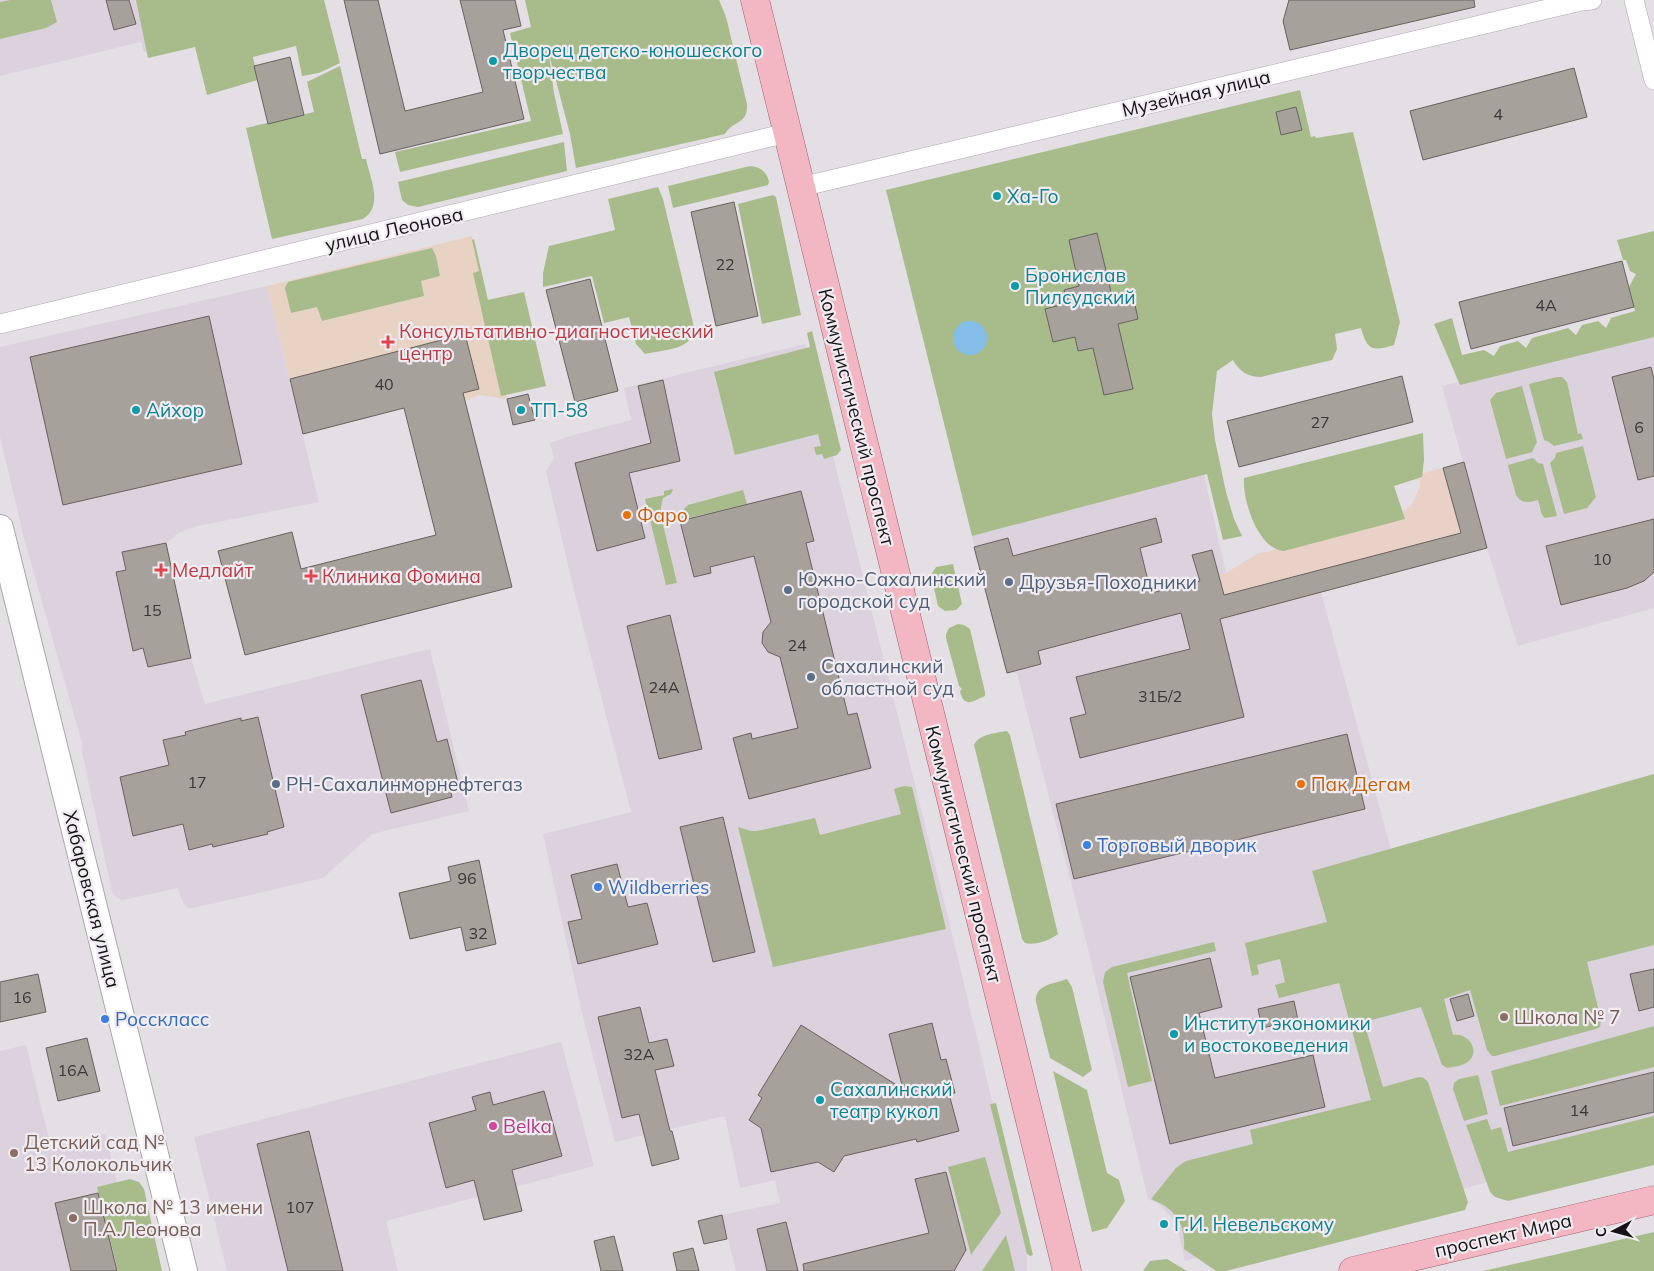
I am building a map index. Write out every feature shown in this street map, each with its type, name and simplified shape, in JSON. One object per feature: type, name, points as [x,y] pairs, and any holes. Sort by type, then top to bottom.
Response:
[{"type":"main road","name":"Коммунистический проспект","points":[[755,0],[1066,1271]]},
{"type":"main road","name":"проспект Мира","points":[[1352,1271],[1654,1200]]},
{"type":"street","name":"Музейная улица","points":[[801,187],[1571,3],[1592,0]]},
{"type":"street","points":[[1634,0],[1654,80]]},
{"type":"street","name":"улица Леонова","points":[[0,324],[788,133]]},
{"type":"street","name":"Хабаровская улица","points":[[0,528],[184,1271]]},
{"type":"shaded area","points":[[0,0],[229,0],[187,46],[144,52],[141,42],[0,76]]},
{"type":"shaded area","name":"Консультативно-диагностический центр","points":[[472,236],[507,399],[481,395],[454,405],[450,396],[303,434],[267,286]]},
{"type":"shaded area","points":[[267,286],[319,502],[197,526],[178,533],[166,543],[191,658],[205,704],[430,649],[469,811],[372,834],[323,878],[193,908],[189,908],[183,903],[178,888],[122,900],[112,892],[82,752],[82,743],[24,538],[0,437],[0,347]]},
{"type":"shaded area","points":[[1654,337],[1654,608],[1518,646],[1487,548],[1442,386]]},
{"type":"shaded area","points":[[805,344],[950,925],[1027,1248],[1027,1271],[736,1271],[722,1215],[780,1203],[775,1180],[740,1188],[725,1116],[615,1142],[582,1013],[543,834],[631,812],[575,595],[546,471],[554,458],[550,443],[631,420],[624,388]]},
{"type":"shaded area","points":[[1464,462],[1487,548],[1185,629],[1174,587],[1226,573],[1257,554],[1390,520],[1411,506],[1420,487],[1420,474]]},
{"type":"shaded area","points":[[1204,475],[1226,573],[1175,588],[1185,629],[1321,592],[1391,850],[1654,774],[1654,1139],[1185,1261],[1178,1230],[1170,1216],[1160,1205],[1148,1199],[1088,949],[1017,673],[1007,673],[972,536]]},
{"type":"shaded area","points":[[561,1042],[594,1166],[386,1221],[398,1271],[227,1271],[194,1137]]},
{"type":"shaded area","name":"Школа № 13 имени П.А.Леонова","points":[[26,1045],[51,1147],[106,1134],[137,1271],[0,1271],[0,1051]]},
{"type":"green space","points":[[10,0],[51,0],[57,22],[46,28],[0,39],[0,2]]},
{"type":"green space","points":[[136,0],[324,0],[340,63],[319,73],[302,76],[296,46],[253,57],[258,80],[207,95],[195,47],[148,58]]},
{"type":"green space","points":[[525,0],[719,0],[726,17],[747,104],[745,116],[725,134],[576,168],[570,134],[549,54],[554,93],[563,134],[400,172],[395,152],[531,121],[510,33],[531,27]]},
{"type":"green space","points":[[340,66],[362,159],[366,159],[374,191],[373,207],[363,219],[272,239],[246,128],[314,112],[307,82]]},
{"type":"green space","points":[[1300,90],[1311,137],[1315,136],[1316,138],[1353,132],[1400,322],[1394,345],[1380,348],[1371,347],[1368,345],[1361,328],[1335,334],[1337,349],[1332,360],[1261,377],[1244,373],[1233,360],[1217,371],[1212,414],[1215,440],[1226,492],[1234,519],[1242,536],[1223,540],[1207,474],[972,536],[886,190]]},
{"type":"green space","points":[[564,142],[567,171],[418,207],[408,205],[402,200],[398,182]]},
{"type":"green space","points":[[750,166],[760,169],[767,175],[768,185],[673,208],[668,186]]},
{"type":"green space","points":[[658,187],[663,199],[694,327],[693,335],[684,345],[645,354],[636,344],[629,317],[604,323],[592,276],[543,287],[543,273],[549,246],[615,230],[608,199]]},
{"type":"green space","points":[[773,195],[776,197],[801,315],[762,324],[738,204]]},
{"type":"green space","points":[[1654,231],[1654,337],[1460,385],[1434,324],[1452,318],[1462,355],[1484,350],[1494,356],[1500,346],[1518,341],[1526,348],[1532,338],[1568,328],[1576,335],[1582,325],[1598,321],[1606,328],[1611,318],[1635,311],[1629,287],[1636,274],[1630,271],[1626,260],[1623,260],[1617,240]]},
{"type":"green space","points":[[474,239],[488,300],[524,292],[546,386],[501,396],[473,273],[479,271],[472,240]]},
{"type":"green space","points":[[432,248],[436,256],[440,276],[421,281],[424,296],[322,321],[317,307],[291,313],[285,288],[288,282]]},
{"type":"green space","points":[[812,331],[841,450],[837,455],[824,459],[822,454],[816,455],[814,447],[821,446],[818,434],[735,455],[714,372],[810,347],[807,333]]},
{"type":"green space","points":[[1562,377],[1567,382],[1578,434],[1581,433],[1583,439],[1554,446],[1544,440],[1529,384]]},
{"type":"green space","points":[[1522,386],[1537,442],[1532,452],[1506,459],[1490,400],[1496,393]]},
{"type":"green space","points":[[1423,433],[1424,460],[1422,477],[1394,486],[1405,519],[1284,551],[1266,542],[1259,533],[1249,510],[1244,478]]},
{"type":"green space","points":[[1583,446],[1596,497],[1587,508],[1564,514],[1550,463],[1555,458],[1556,453]]},
{"type":"green space","points":[[1533,458],[1538,463],[1543,464],[1557,516],[1545,518],[1542,515],[1538,500],[1525,502],[1518,498],[1508,465]]},
{"type":"green space","points":[[673,489],[671,494],[663,498],[661,516],[677,583],[666,585],[645,499],[664,495],[664,491]]},
{"type":"green space","points":[[743,490],[747,504],[680,520],[682,511],[688,505]]},
{"type":"green space","points":[[953,564],[962,604],[956,610],[945,611],[938,606],[931,575],[936,567]]},
{"type":"green space","points":[[958,624],[970,629],[985,692],[985,696],[970,702],[967,702],[962,697],[960,691],[962,689],[959,686],[946,638],[949,628]]},
{"type":"green space","points":[[1007,731],[1010,735],[1058,934],[1033,944],[1025,943],[1022,939],[974,745],[976,741],[984,736]]},
{"type":"green space","name":"Школа № 7","points":[[1654,774],[1654,945],[1587,962],[1601,1020],[1600,1027],[1492,1056],[1487,1050],[1470,990],[1444,999],[1453,1035],[1459,1035],[1469,1040],[1473,1049],[1471,1059],[1466,1063],[1447,1068],[1442,1065],[1421,1007],[1364,1022],[1383,1087],[1419,1077],[1424,1078],[1428,1082],[1468,1202],[1465,1210],[1226,1271],[1216,1271],[1184,1249],[1181,1224],[1166,1207],[1151,1199],[1176,1168],[1186,1161],[1253,1144],[1250,1130],[1371,1100],[1339,983],[1279,998],[1275,985],[1285,982],[1280,959],[1257,965],[1259,974],[1252,976],[1245,943],[1327,922],[1312,871]]},
{"type":"green space","points":[[904,786],[912,787],[946,929],[773,967],[738,827],[757,831],[815,818],[820,835],[901,814],[894,789]]},
{"type":"green space","points":[[1214,942],[1216,951],[1127,973],[1152,1081],[1128,1087],[1103,982],[1105,972],[1112,967]]},
{"type":"green space","points":[[1067,979],[1072,987],[1092,1070],[1083,1077],[1050,1058],[1036,1002],[1036,996],[1041,989]]},
{"type":"green space","points":[[1654,1026],[1654,1067],[1500,1106],[1491,1071]]},
{"type":"green space","points":[[1053,1071],[1087,1090],[1107,1173],[1119,1180],[1125,1201],[1107,1228],[1092,1232]]},
{"type":"green space","points":[[1478,1075],[1488,1114],[1464,1121],[1453,1089],[1454,1083],[1459,1079]]},
{"type":"green space","points":[[996,1103],[1033,1255],[1030,1256],[1027,1254],[990,1104]]},
{"type":"green space","points":[[1654,1116],[1654,1165],[1508,1201],[1495,1197],[1490,1192],[1466,1125],[1487,1119],[1491,1130],[1501,1127],[1508,1152]]},
{"type":"green space","points":[[985,1157],[1001,1213],[971,1255],[948,1167]]},
{"type":"green space","points":[[130,1179],[139,1182],[144,1189],[162,1271],[118,1271],[97,1187]]},
{"type":"green space","points":[[1654,1232],[1654,1271],[1483,1271]]},
{"type":"green space","points":[[1006,1235],[1015,1271],[982,1271]]},
{"type":"green space","points":[[1167,1259],[1187,1271],[1143,1271],[1150,1261]]},
{"type":"water","points":[[970,321],[982,326],[987,338],[982,350],[970,355],[958,350],[953,338],[958,326]]},
{"type":"building","points":[[106,0],[129,0],[136,24],[114,30]]},
{"type":"building","name":"Дворец детско-юношеского творчества","points":[[344,0],[378,0],[405,111],[483,92],[460,0],[515,0],[521,26],[503,30],[524,119],[380,154]]},
{"type":"building","points":[[1289,0],[1474,0],[1475,7],[1290,50],[1283,21]]},
{"type":"building","points":[[290,57],[304,115],[268,124],[254,66]]},
{"type":"building","points":[[1574,68],[1587,117],[1423,160],[1410,111]]},
{"type":"building","points":[[1296,107],[1302,130],[1281,135],[1276,112]]},
{"type":"building","points":[[734,202],[758,316],[716,326],[691,212]]},
{"type":"building","points":[[1097,233],[1112,296],[1132,291],[1138,319],[1118,324],[1133,389],[1104,395],[1093,348],[1078,351],[1075,337],[1053,342],[1045,309],[1068,303],[1064,290],[1079,286],[1069,240]]},
{"type":"building","points":[[1622,261],[1634,307],[1471,349],[1459,302]]},
{"type":"building","points":[[590,279],[618,391],[575,402],[546,290]]},
{"type":"building","name":"Айхор","points":[[209,316],[242,464],[63,505],[30,357]]},
{"type":"building","points":[[465,334],[479,389],[463,393],[512,587],[245,655],[218,551],[292,532],[301,569],[436,535],[404,408],[303,434],[290,379]]},
{"type":"building","points":[[1651,367],[1654,379],[1654,476],[1638,480],[1612,377]]},
{"type":"building","points":[[1402,376],[1413,422],[1239,467],[1227,421]]},
{"type":"building","points":[[663,380],[680,461],[629,473],[645,538],[597,551],[575,463],[651,443],[638,386]]},
{"type":"building","name":"ТП-58","points":[[528,394],[535,420],[513,425],[507,399]]},
{"type":"building","points":[[1464,462],[1487,548],[1220,619],[1244,717],[1080,758],[1070,718],[1086,714],[1076,677],[1190,649],[1181,613],[1038,651],[1041,664],[1007,673],[974,547],[1008,538],[1013,556],[1156,518],[1162,542],[1140,548],[1151,593],[1200,581],[1192,555],[1212,550],[1224,595],[1461,533],[1443,468]]},
{"type":"building","points":[[801,491],[814,541],[806,543],[848,715],[857,713],[871,768],[749,799],[733,738],[751,733],[752,739],[798,728],[780,657],[768,652],[762,643],[763,632],[771,622],[754,556],[710,567],[711,573],[694,577],[680,521]]},
{"type":"building","points":[[1654,519],[1654,572],[1644,581],[1627,588],[1561,605],[1546,546]]},
{"type":"building","points":[[166,543],[191,658],[148,667],[143,648],[133,651],[116,572],[126,570],[122,552]]},
{"type":"building","points":[[670,615],[702,749],[659,759],[627,626]]},
{"type":"building","points":[[421,680],[437,742],[447,739],[458,783],[449,785],[452,797],[391,813],[361,695]]},
{"type":"building","points":[[258,717],[284,827],[267,832],[268,834],[213,847],[212,844],[189,850],[183,824],[133,836],[120,777],[169,765],[163,740],[186,735],[185,732],[241,718],[241,721]]},
{"type":"building","points":[[1347,734],[1365,809],[1074,879],[1056,804]]},
{"type":"building","points":[[723,817],[755,952],[713,962],[680,827]]},
{"type":"building","points":[[479,860],[496,944],[466,951],[461,927],[410,939],[399,893],[451,881],[448,867]]},
{"type":"building","points":[[617,864],[628,907],[647,903],[658,944],[578,964],[568,922],[582,919],[571,875]]},
{"type":"building","name":"Институт экономики и востоковедения","points":[[1210,958],[1222,1007],[1199,1013],[1215,1078],[1313,1055],[1325,1107],[1170,1144],[1130,977]]},
{"type":"building","points":[[1654,969],[1654,1007],[1639,1011],[1630,974]]},
{"type":"building","points":[[38,974],[46,1012],[0,1022],[0,982]]},
{"type":"building","points":[[1468,994],[1474,1016],[1457,1021],[1450,999]]},
{"type":"building","points":[[1294,1001],[1298,1020],[1262,1028],[1258,1009]]},
{"type":"building","points":[[640,1007],[649,1043],[667,1039],[674,1066],[655,1070],[679,1159],[652,1166],[639,1114],[622,1118],[598,1017]]},
{"type":"building","name":"Сахалинский театр кукол","points":[[932,1023],[941,1060],[946,1059],[955,1093],[949,1094],[959,1131],[917,1142],[916,1139],[844,1156],[834,1172],[818,1162],[771,1172],[761,1128],[749,1120],[762,1098],[758,1095],[801,1025],[903,1089],[889,1034]]},
{"type":"building","points":[[87,1038],[100,1091],[58,1101],[46,1048]]},
{"type":"building","points":[[1654,1072],[1654,1112],[1513,1146],[1504,1108]]},
{"type":"building","points":[[544,1091],[562,1156],[512,1170],[522,1211],[484,1220],[474,1180],[446,1188],[429,1123],[476,1110],[472,1097],[490,1092],[493,1105]]},
{"type":"building","points":[[309,1131],[343,1271],[288,1271],[257,1144]]},
{"type":"building","points":[[946,1172],[966,1250],[954,1271],[804,1271],[803,1264],[929,1233],[915,1179]]},
{"type":"building","points":[[98,1193],[117,1271],[71,1271],[55,1203]]},
{"type":"building","points":[[722,1215],[727,1239],[704,1244],[698,1221]]},
{"type":"building","points":[[786,1222],[798,1271],[767,1271],[757,1229]]},
{"type":"building","points":[[614,1236],[623,1271],[601,1271],[594,1241]]},
{"type":"building","points":[[693,1248],[699,1271],[677,1271],[673,1253]]},
{"type":"place","name":"Дворец детско-юношеского творчества","points":[[493,61]]},
{"type":"place","name":"Ха-Го","points":[[997,196]]},
{"type":"place","name":"Бронислав Пилсудский","points":[[1015,286]]},
{"type":"place","name":"Консультативно-диагностический центр","points":[[388,342]]},
{"type":"place","name":"Айхор","points":[[136,410]]},
{"type":"place","name":"ТП-58","points":[[521,410]]},
{"type":"place","name":"Фаро","points":[[627,515]]},
{"type":"place","name":"Медлайт","points":[[161,570]]},
{"type":"place","name":"Клиника Фомина","points":[[311,576]]},
{"type":"place","name":"Друзья-Походники","points":[[1009,582]]},
{"type":"place","name":"Южно-Сахалинский городской суд","points":[[788,590]]},
{"type":"place","name":"Сахалинский областной суд","points":[[811,677]]},
{"type":"place","name":"РН-Сахалинморнефтегаз","points":[[276,784]]},
{"type":"place","name":"Пак Дегам","points":[[1301,784]]},
{"type":"place","name":"Торговый дворик","points":[[1087,845]]},
{"type":"place","name":"Wildberries","points":[[598,887]]},
{"type":"place","name":"Школа № 7","points":[[1504,1017]]},
{"type":"place","name":"Росскласс","points":[[105,1019]]},
{"type":"place","name":"Институт экономики и востоковедения","points":[[1174,1034]]},
{"type":"place","name":"Сахалинский театр кукол","points":[[820,1100]]},
{"type":"place","name":"Belka","points":[[493,1126]]},
{"type":"place","name":"Детский сад № 13 Колокольчик","points":[[14,1153]]},
{"type":"place","name":"Школа № 13 имени П.А.Леонова","points":[[73,1218]]},
{"type":"place","name":"Г.И. Невельскому","points":[[1164,1224]]}]
